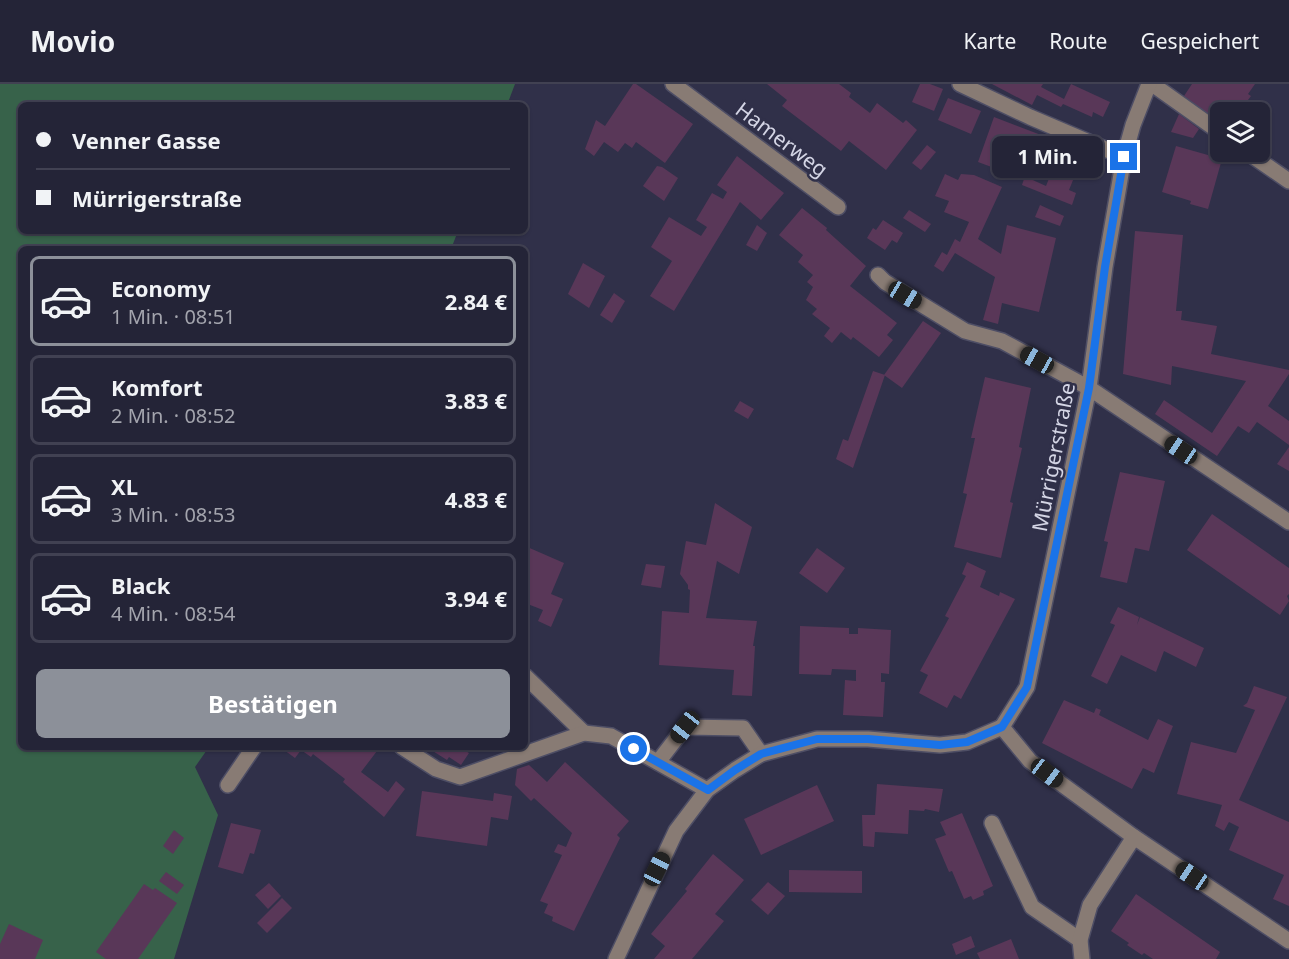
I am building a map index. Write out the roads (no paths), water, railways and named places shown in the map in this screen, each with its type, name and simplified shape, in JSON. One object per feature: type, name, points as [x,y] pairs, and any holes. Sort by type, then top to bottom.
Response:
[{"type":"street","name":"Hamerweg","points":[[673,84],[838,207]]},
{"type":"street","points":[[960,84],[1124,157]]},
{"type":"street","points":[[1150,84],[1210,125]]},
{"type":"street","name":"Mürrigerstraße","points":[[1002,727],[1027,687],[1089,388],[1105,267],[1124,157],[1133,125],[1150,84]]},
{"type":"street","points":[[1261,162],[1289,181]]},
{"type":"street","points":[[878,275],[885,282],[965,331],[1002,340],[1089,388],[1289,522]]},
{"type":"street","points":[[528,679],[584,733]]},
{"type":"street","points":[[658,762],[685,727],[743,728],[761,754]]},
{"type":"street","points":[[616,959],[675,831],[708,790],[761,754],[817,739],[868,739],[940,745],[967,742],[1002,727],[1030,760],[1134,837],[1289,941]]},
{"type":"street","points":[[407,750],[436,769],[460,777],[584,733],[611,736],[708,790]]},
{"type":"street","points":[[228,785],[252,750]]},
{"type":"street","points":[[992,823],[1032,908],[1080,940]]},
{"type":"street","points":[[1082,959],[1080,940],[1090,905],[1134,837]]}]
